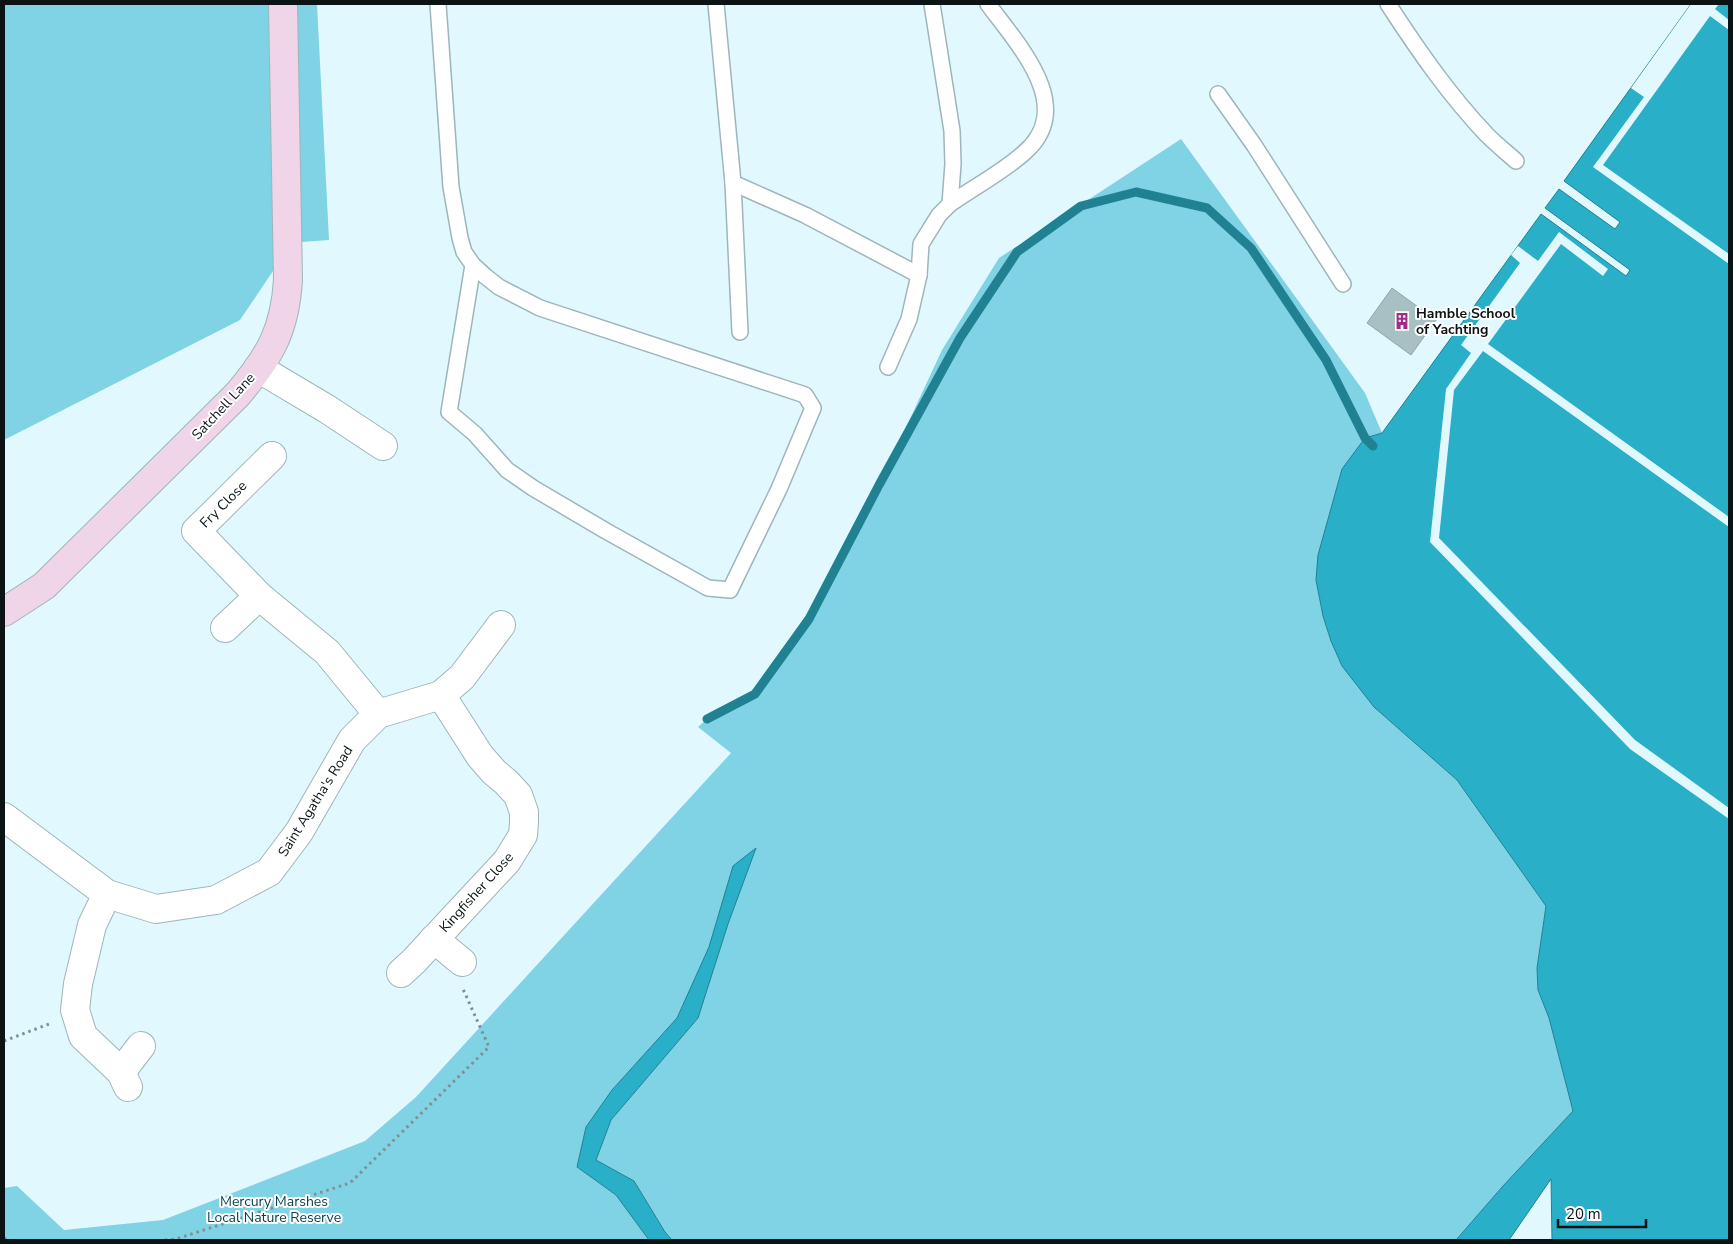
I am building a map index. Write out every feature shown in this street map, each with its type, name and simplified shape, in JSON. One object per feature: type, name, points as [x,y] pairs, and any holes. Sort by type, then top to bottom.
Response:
[{"type":"street","name":"Satchell Lane","points":[[4,612],[44,586],[238,394],[258,368],[279,332],[287,303],[288,243],[283,4]]},
{"type":"street","points":[[258,368],[327,409],[383,446]]},
{"type":"street","name":"Fry Close","points":[[272,456],[196,531],[258,596],[327,652],[378,714]]},
{"type":"street","points":[[225,628],[258,596]]},
{"type":"street","name":"Saint Agatha's Road","points":[[4,817],[107,894],[156,908],[216,900],[269,872],[299,832],[352,740],[378,714],[441,695],[462,677],[501,625]]},
{"type":"street","name":"Kingfisher Close","points":[[401,973],[414,961],[447,950],[523,835],[524,812],[518,795],[480,756],[441,695]]},
{"type":"street","points":[[107,894],[92,925],[78,984],[76,1017],[83,1036],[125,1080],[142,1046]]},
{"type":"lane","points":[[438,4],[451,187],[460,238],[464,252],[473,265],[499,287],[540,308],[804,395],[813,408],[779,489],[730,590],[708,588],[606,532],[534,488],[507,470],[475,434],[449,412],[473,265]]},
{"type":"lane","points":[[716,4],[733,183],[740,332]]},
{"type":"lane","points":[[932,4],[952,131],[953,164],[950,204]]},
{"type":"lane","points":[[888,367],[908,320],[919,275],[921,244],[939,215],[950,204],[1025,152],[1036,140],[1043,127],[1046,114],[1045,97],[1038,77],[988,4]]},
{"type":"lane","points":[[1388,4],[1420,53],[1443,83],[1488,136],[1516,161]]},
{"type":"lane","points":[[1218,94],[1254,145],[1343,284]]},
{"type":"lane","points":[[733,183],[805,215],[919,275]]},
{"type":"path","points":[[165,1240],[176,1239],[350,1183],[489,1047],[447,950]]},
{"type":"path","points":[[4,1041],[39,1027],[76,1017]]},
{"type":"path","points":[[4,1238],[8,1240]]},
{"type":"green space","points":[[4,4],[317,4],[329,240],[288,243],[285,253],[240,320],[4,440]]},
{"type":"green space","name":"Mercury Marshes Local Nature Reserve","points":[[1181,139],[1365,393],[1382,433],[1365,438],[1316,580],[1323,616],[1342,666],[1382,714],[1457,780],[1546,906],[1537,968],[1538,990],[1549,1018],[1573,1111],[1456,1240],[672,1240],[665,1232],[634,1181],[596,1160],[611,1120],[698,1018],[728,924],[755,849],[677,1018],[612,1090],[586,1127],[577,1167],[616,1195],[649,1240],[4,1240],[4,1188],[17,1186],[64,1230],[163,1220],[365,1141],[416,1097],[731,753],[698,727],[707,719],[755,694],[829,580],[879,485],[942,350],[999,258]]},
{"type":"shaded area","points":[[1691,4],[1729,4],[1729,1240],[1552,1240],[1551,1179],[1509,1240],[1456,1240],[1573,1111],[1549,1018],[1538,990],[1537,968],[1546,906],[1457,780],[1374,707],[1342,666],[1323,616],[1316,580],[1318,555],[1342,469],[1365,438],[1382,433],[1541,214],[1626,276],[1630,270],[1545,208],[1559,189],[1615,229],[1620,222],[1564,181]]},
{"type":"shaded area","points":[[756,848],[728,924],[698,1018],[611,1120],[596,1160],[634,1181],[665,1232],[672,1240],[649,1240],[616,1195],[577,1167],[586,1127],[612,1090],[677,1018],[709,947],[733,866]]},
{"type":"pier","points":[[1691,4],[1719,4],[1715,9],[1729,20],[1729,30],[1710,16],[1603,165],[1729,254],[1729,264],[1593,167],[1644,97],[1631,88]]},
{"type":"pier","points":[[1559,232],[1608,269],[1603,276],[1561,244],[1488,344],[1729,517],[1729,527],[1483,351],[1454,390],[1439,538],[1635,740],[1729,808],[1729,819],[1630,749],[1430,542],[1446,389],[1471,353],[1461,345],[1520,263],[1511,255],[1518,246],[1538,261]]},
{"type":"building","name":"Hamble School of Yachting","points":[[1392,288],[1436,320],[1411,355],[1367,323]]},
{"type":"waterway","points":[[707,719],[755,694],[809,619],[879,485],[960,338],[1017,252],[1081,206],[1136,192],[1207,208],[1251,248],[1326,360],[1365,438],[1373,446]]},
{"type":"place","name":"Hamble School of Yachting","points":[[1402,321]]}]
